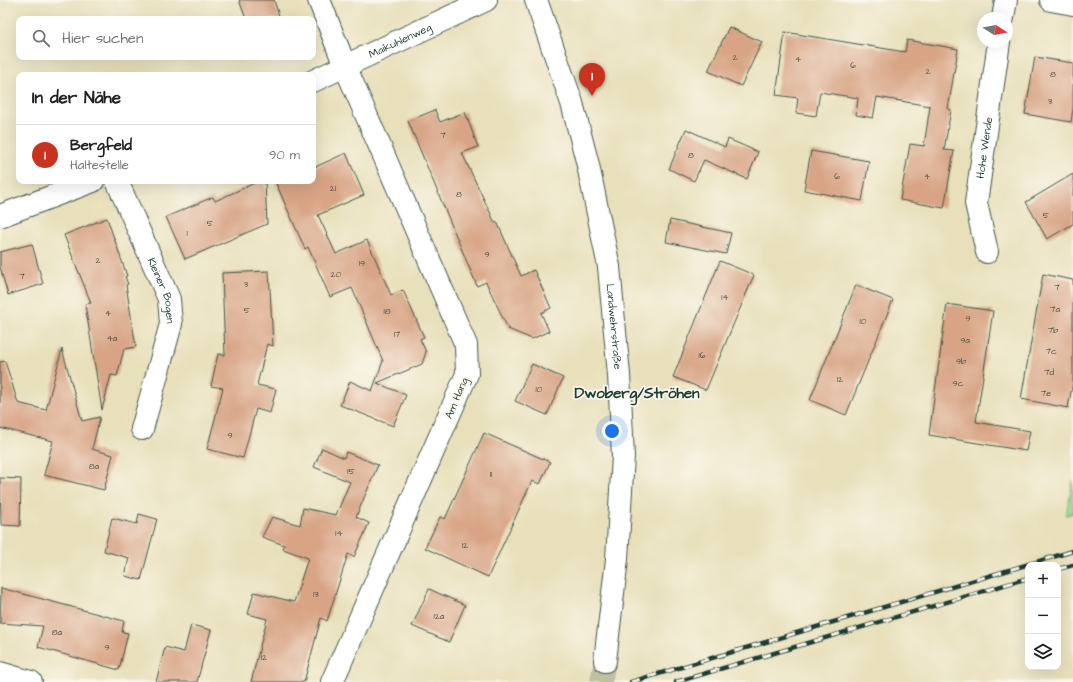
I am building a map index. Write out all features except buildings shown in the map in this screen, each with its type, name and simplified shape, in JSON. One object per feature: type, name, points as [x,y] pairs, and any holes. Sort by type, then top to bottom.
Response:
[{"type":"street","name":"Am Hang","points":[[319,0],[345,66],[466,345],[467,374],[332,682]]},
{"type":"street","name":"Maikuhlenweg","points":[[316,80],[486,0]]},
{"type":"street","name":"Landwehrstraße","points":[[536,0],[572,104],[588,165],[609,267],[619,374],[623,456],[617,559],[605,662]]},
{"type":"street","points":[[1004,12],[1006,0]]},
{"type":"street","points":[[1051,0],[1073,4]]},
{"type":"street","name":"Hohe Wende","points":[[987,252],[976,203],[998,48]]},
{"type":"street","points":[[0,216],[85,184]]},
{"type":"street","name":"Kleiner Bogen","points":[[118,184],[169,299],[171,324],[142,429]]},
{"type":"street","points":[[0,673],[31,682]]},
{"type":"green space","points":[[1073,480],[1073,513],[1066,515]]},
{"type":"tunnel","points":[[601,682],[605,661]]},
{"type":"railway","points":[[631,682],[1073,551]]},
{"type":"railway","points":[[1061,568],[1073,565]]},
{"type":"railway","points":[[676,682],[1025,579]]},
{"type":"place","name":"Bergfeld","points":[[592,96]]},
{"type":"district","name":"Dwoberg/Ströhen","points":[[637,393]]}]
